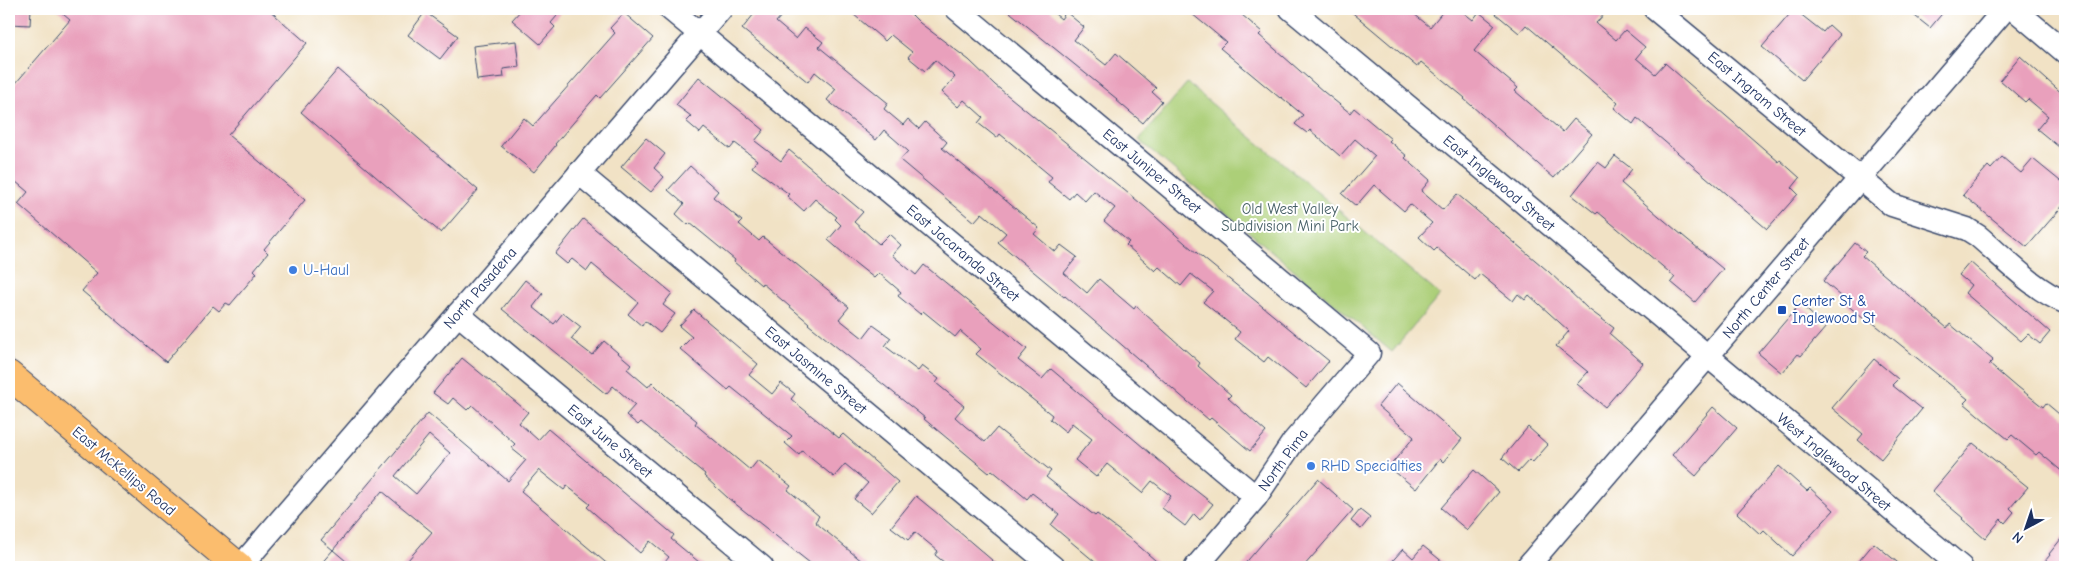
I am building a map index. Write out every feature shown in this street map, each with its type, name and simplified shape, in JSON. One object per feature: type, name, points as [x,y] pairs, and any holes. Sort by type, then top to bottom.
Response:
[{"type":"main road","name":"East McKellips Road","points":[[9,374],[239,567]]},
{"type":"street","name":"East Jacaranda Street","points":[[670,9],[1256,497]]},
{"type":"street","name":"North Pasadena","points":[[239,567],[721,9]]},
{"type":"street","name":"East Juniper Street","points":[[957,9],[1369,353]]},
{"type":"street","name":"East Inglewood Street","points":[[1291,9],[1707,357]]},
{"type":"street","name":"East Ingram Street","points":[[1654,9],[1858,179],[1892,205],[1973,232],[2040,288],[2054,298],[2065,302]]},
{"type":"street","name":"North Center Street","points":[[1527,567],[2005,9]]},
{"type":"street","points":[[2014,9],[2065,52]]},
{"type":"street","name":"East Jasmine Street","points":[[579,173],[1053,567]]},
{"type":"street","name":"East June Street","points":[[458,314],[762,567]]},
{"type":"street","name":"North Pima","points":[[1196,567],[1256,497],[1293,442],[1369,353]]},
{"type":"street","name":"West Inglewood Street","points":[[1707,357],[1961,567]]},
{"type":"green space","name":"Old West Valley Subdivision Mini Park","points":[[1187,83],[1440,295],[1392,352],[1139,140]]},
{"type":"building","points":[[9,9],[31,9],[30,25],[9,24]]},
{"type":"building","points":[[57,9],[268,9],[307,43],[228,135],[305,200],[264,249],[268,253],[254,270],[257,273],[230,305],[226,303],[219,311],[213,306],[166,362],[82,291],[97,273],[18,204],[28,192],[9,176],[9,91],[70,20]]},
{"type":"building","points":[[522,9],[563,9],[551,23],[555,27],[540,44],[512,20]]},
{"type":"building","points":[[758,9],[775,9],[782,15],[776,22],[796,39],[805,28],[823,42],[819,47],[888,103],[884,109],[903,125],[908,119],[919,129],[925,122],[947,142],[942,148],[1039,228],[1034,234],[1055,252],[1061,245],[1077,257],[1064,273],[1087,293],[1099,279],[1134,309],[1136,306],[1200,363],[1198,366],[1231,395],[1228,398],[1266,432],[1250,451],[1211,418],[1209,420],[1065,296],[998,242],[1006,233],[982,213],[974,222],[900,160],[908,151],[884,130],[876,140],[827,100],[836,89],[815,72],[808,82],[742,29]]},
{"type":"building","points":[[847,9],[906,9],[920,23],[969,60],[995,85],[1145,207],[1186,244],[1329,361],[1306,388],[1268,357],[1264,362],[1235,339],[1240,332],[1203,302],[1213,291],[1191,274],[1181,286],[1159,267],[1155,271],[1126,245],[1129,242],[1104,221],[1115,208],[1094,191],[1085,201],[1075,192],[1069,199],[1048,182],[1052,177],[1000,134],[997,138],[978,123],[983,117],[964,100],[958,107],[942,92],[955,77],[935,60],[925,71],[908,57],[912,52],[891,35],[885,41]]},
{"type":"building","points":[[1006,9],[1049,9],[1061,19],[1066,12],[1084,27],[1074,40],[1106,65],[1116,53],[1156,88],[1152,92],[1162,101],[1143,123],[1117,99]]},
{"type":"building","points":[[1186,9],[1235,9],[1262,32],[1259,35],[1324,92],[1350,113],[1354,108],[1391,139],[1389,141],[1407,156],[1405,158],[1430,180],[1421,191],[1443,210],[1457,194],[1548,271],[1587,308],[1614,328],[1610,334],[1643,363],[1605,407],[1577,384],[1588,372],[1556,346],[1569,331],[1529,295],[1525,300],[1518,294],[1513,301],[1480,274],[1475,280],[1437,248],[1434,251],[1419,237],[1432,223],[1410,204],[1404,211],[1374,185],[1356,206],[1342,194],[1375,156],[1355,139],[1340,156],[1310,130],[1307,133],[1295,124],[1303,115],[1220,48],[1226,42]]},
{"type":"building","points":[[1348,9],[1408,9],[1430,27],[1445,9],[1459,9],[1473,20],[1479,12],[1495,25],[1474,51],[1518,88],[1515,91],[1563,132],[1574,119],[1592,134],[1554,178],[1465,98],[1421,62],[1417,67]]},
{"type":"building","points":[[1490,9],[1609,9],[1596,23],[1616,40],[1625,30],[1645,47],[1636,58],[1655,74],[1665,63],[1779,162],[1780,160],[1800,178],[1792,188],[1798,194],[1767,229],[1637,118],[1633,124],[1614,108],[1618,103],[1526,25],[1519,33]]},
{"type":"building","points":[[1794,9],[1823,32],[1829,25],[1840,35],[1802,80],[1762,47]]},
{"type":"building","points":[[1906,9],[1946,9],[1930,28]]},
{"type":"building","points":[[425,12],[458,36],[440,59],[408,35]]},
{"type":"building","points":[[624,13],[653,38],[600,98],[597,95],[534,172],[501,146],[524,118],[533,126],[615,33],[610,28]]},
{"type":"building","points":[[516,41],[519,67],[503,69],[504,77],[477,80],[473,46]]},
{"type":"building","points":[[2020,56],[2065,96],[2065,152],[2037,129],[2048,116],[2028,99],[2025,102],[2000,80]]},
{"type":"building","points":[[338,69],[478,190],[441,233],[301,112]]},
{"type":"building","points":[[699,77],[764,130],[755,141],[781,161],[789,150],[863,212],[854,222],[879,244],[889,234],[901,245],[892,255],[916,275],[924,265],[1027,349],[1018,360],[1042,379],[1051,369],[1213,504],[1200,520],[1194,514],[1185,526],[1162,508],[1171,496],[1152,481],[1142,493],[1107,464],[1096,477],[1075,460],[1092,439],[1072,423],[1066,432],[1050,419],[1052,415],[976,354],[981,349],[960,331],[955,337],[923,311],[920,314],[898,296],[901,292],[879,273],[874,278],[828,240],[841,225],[835,219],[837,217],[815,199],[804,211],[787,196],[789,194],[752,167],[757,160],[735,143],[730,149],[704,128],[700,133],[686,121],[691,116],[676,105]]},
{"type":"building","points":[[646,138],[665,154],[654,168],[664,177],[651,192],[621,167]]},
{"type":"building","points":[[1615,156],[1632,169],[1621,183],[1723,269],[1695,302],[1671,282],[1675,277],[1598,212],[1596,214],[1572,195],[1598,162],[1606,168]]},
{"type":"building","points":[[2002,157],[2021,173],[2033,159],[2065,185],[2065,203],[2027,247],[1963,195],[1988,166],[1991,169]]},
{"type":"building","points":[[690,166],[718,191],[713,197],[742,221],[739,224],[759,241],[763,237],[849,307],[839,319],[863,338],[873,325],[891,338],[885,346],[918,371],[922,366],[939,379],[936,383],[964,406],[955,417],[965,426],[985,442],[997,428],[1051,471],[1046,477],[1095,516],[1097,514],[1133,541],[1163,567],[1101,567],[1051,525],[1059,514],[1032,493],[1027,499],[992,470],[989,473],[925,418],[808,324],[762,283],[761,285],[734,262],[735,260],[690,223],[688,225],[676,214],[684,204],[668,190]]},
{"type":"building","points":[[583,219],[672,293],[663,305],[675,314],[660,333],[645,321],[642,326],[628,314],[638,302],[592,264],[587,271],[572,259],[567,264],[555,254]]},
{"type":"building","points":[[1855,243],[1866,252],[1862,256],[1947,328],[1950,324],[1993,360],[1989,364],[2017,388],[2043,407],[2046,403],[2065,419],[2065,474],[2039,452],[2036,455],[2012,435],[2008,439],[1984,420],[1964,403],[1968,399],[1867,318],[1865,320],[1845,303],[1847,301],[1823,281]]},
{"type":"building","points":[[1970,262],[2050,332],[2040,344],[2028,334],[2021,341],[1965,293],[1971,285],[1959,275]]},
{"type":"building","points":[[525,280],[543,294],[533,307],[554,324],[563,313],[581,327],[571,339],[592,355],[604,341],[631,364],[627,369],[648,387],[652,382],[697,421],[695,424],[750,470],[758,460],[791,486],[788,490],[819,516],[815,522],[869,567],[815,567],[728,498],[704,476],[705,474],[641,422],[638,425],[626,415],[635,405],[613,386],[606,394],[502,309]]},
{"type":"building","points":[[1800,304],[1826,327],[1801,356],[1798,354],[1782,373],[1758,353]]},
{"type":"building","points":[[694,310],[758,364],[749,375],[772,394],[781,383],[795,394],[791,399],[839,438],[843,434],[898,482],[871,513],[854,499],[868,483],[845,464],[834,477],[802,451],[799,455],[785,443],[792,436],[731,387],[728,390],[680,349],[692,337],[679,326]]},
{"type":"building","points":[[462,358],[528,412],[519,423],[538,440],[548,429],[674,535],[671,539],[705,567],[661,567],[669,557],[650,541],[640,553],[587,507],[590,504],[567,486],[564,490],[539,470],[521,491],[611,567],[402,567],[432,532],[382,491],[333,550],[321,540],[428,413],[508,481],[526,460],[511,448],[515,444],[472,405],[467,410],[453,398],[448,404],[433,393]],"holes":[[[429,435],[450,453],[416,494],[395,476]]]},
{"type":"building","points":[[1874,359],[1898,379],[1892,385],[1922,409],[1881,459],[1858,440],[1863,434],[1832,408]]},
{"type":"building","points":[[1397,383],[1462,439],[1443,462],[1440,459],[1416,489],[1389,467],[1414,437],[1378,406]]},
{"type":"building","points":[[1713,407],[1737,428],[1696,476],[1672,455]]},
{"type":"building","points":[[1528,427],[1548,445],[1532,463],[1529,460],[1518,472],[1502,458]]},
{"type":"building","points":[[1973,443],[2028,487],[2010,508],[2014,512],[2005,523],[2001,519],[1985,539],[1932,492]]},
{"type":"building","points":[[1779,466],[1807,491],[1810,488],[1834,510],[1792,556],[1764,530],[1760,534],[1737,513]]},
{"type":"building","points":[[1474,470],[1499,492],[1467,530],[1441,508]]},
{"type":"building","points":[[1318,479],[1353,510],[1303,567],[1242,567]]},
{"type":"building","points":[[916,496],[1000,567],[950,567],[935,555],[938,551],[915,532],[908,540],[891,527]]},
{"type":"building","points":[[1360,510],[1370,518],[1361,529],[1351,521]]},
{"type":"building","points":[[2065,534],[2065,567],[2040,567],[2050,555]]},
{"type":"building","points":[[1874,543],[1903,567],[1854,567]]},
{"type":"building","points":[[1423,546],[1449,567],[1387,567],[1403,549],[1413,558]]},
{"type":"building","points":[[333,550],[353,567],[318,567]]},
{"type":"place","name":"U-Haul","points":[[293,270]]},
{"type":"place","name":"Center St & Inglewood St","points":[[1782,310]]},
{"type":"place","name":"RHD Specialties","points":[[1311,466]]}]
